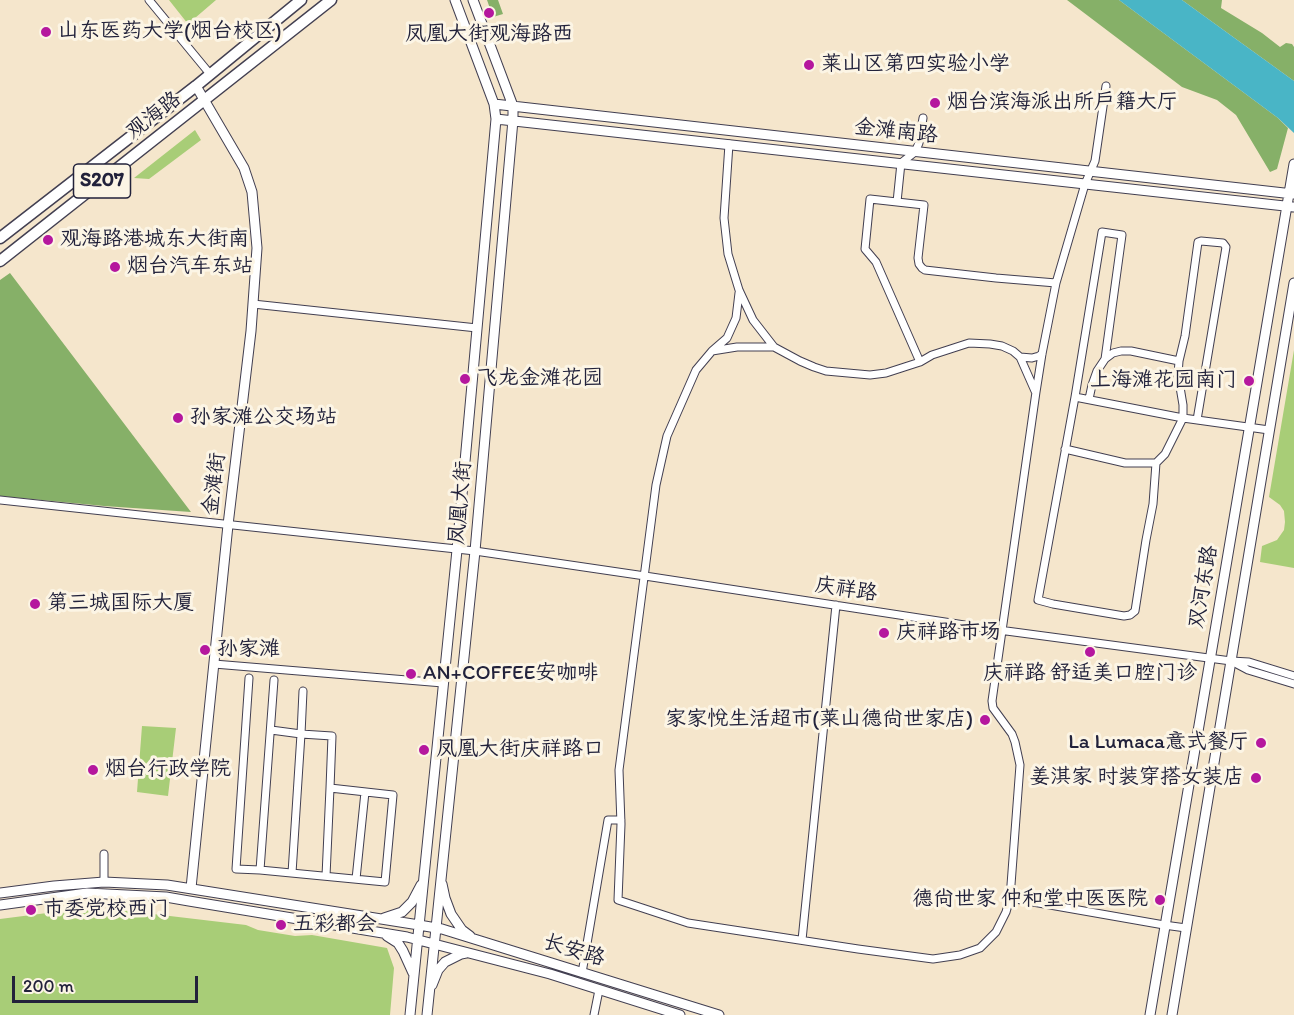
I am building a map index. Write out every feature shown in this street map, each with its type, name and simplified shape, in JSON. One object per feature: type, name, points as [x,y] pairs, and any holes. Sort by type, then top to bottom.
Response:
[{"type":"main road","name":"观海路","points":[[0,238],[196,86],[301,0]]},
{"type":"main road","name":"观海路","points":[[0,261],[331,0]]},
{"type":"street","points":[[149,0],[210,74]]},
{"type":"street","name":"凤凰大街","points":[[410,1015],[457,550],[496,119],[494,104],[455,0]]},
{"type":"street","name":"凤凰大街","points":[[427,1015],[475,551],[513,120],[513,106],[473,0]]},
{"type":"street","name":"金滩街","points":[[189,901],[253,304],[257,248],[252,192],[244,168],[196,86]]},
{"type":"street","points":[[739,290],[736,318],[728,338],[712,351],[696,370],[667,436],[656,484],[618,770],[621,820],[618,900],[688,923],[933,959],[960,956],[980,948],[996,932],[1006,912],[1010,897],[1020,765],[1016,742],[993,708],[992,701],[1042,354],[1056,283],[1085,184],[1095,161],[1106,86]]},
{"type":"street","name":"金滩南路","points":[[494,104],[1292,194]]},
{"type":"street","points":[[599,130],[600,117]]},
{"type":"street","points":[[897,202],[901,164],[915,152],[920,142],[923,118]]},
{"type":"street","name":"金滩南路","points":[[496,119],[1291,207]]},
{"type":"street","points":[[729,144],[724,218],[728,254],[739,290],[753,320],[774,347],[813,367],[826,371],[855,374],[886,373],[969,343],[1002,346],[1020,357],[1036,392]]},
{"type":"street","name":"双河东路","points":[[1150,1015],[1249,428],[1291,207],[1294,167]]},
{"type":"street","points":[[491,168],[492,183],[494,187],[501,189],[505,184],[508,168]]},
{"type":"street","points":[[920,362],[876,262],[865,249],[870,199],[924,205],[918,258],[919,264],[925,270],[1056,283]]},
{"type":"street","points":[[1105,359],[1122,235],[1102,232],[1038,600],[1106,613],[1130,615],[1135,611],[1153,504],[1156,463],[1165,454],[1182,418],[1179,361],[1185,336],[1198,243],[1201,241],[1223,243],[1226,247],[1197,420]]},
{"type":"street","name":"双河东路","points":[[1172,1015],[1294,283]]},
{"type":"street","points":[[253,304],[477,328]]},
{"type":"street","points":[[712,351],[737,346],[774,347]]},
{"type":"street","points":[[1089,399],[1097,371],[1113,352],[1131,351],[1179,361]]},
{"type":"street","points":[[1020,357],[1042,354]]},
{"type":"street","points":[[1075,397],[1182,418],[1269,430]]},
{"type":"street","points":[[466,442],[467,456],[473,463],[480,460],[484,443]]},
{"type":"street","points":[[1065,449],[1125,463],[1156,463]]},
{"type":"street","name":"庆祥路","points":[[0,500],[475,551],[1002,630],[1249,662],[1294,676]]},
{"type":"street","points":[[802,940],[836,605]]},
{"type":"street","points":[[446,655],[452,634],[461,634],[463,661]]},
{"type":"street","name":"庆祥路","points":[[1230,661],[1248,670],[1294,684]]},
{"type":"street","points":[[214,664],[443,683]]},
{"type":"street","points":[[249,678],[236,869],[385,882],[393,795],[330,788]]},
{"type":"street","points":[[260,870],[274,680]]},
{"type":"street","points":[[292,873],[303,692]]},
{"type":"street","points":[[271,730],[333,736],[326,876]]},
{"type":"street","points":[[356,879],[365,792]]},
{"type":"street","points":[[582,972],[608,820],[621,820]]},
{"type":"street","points":[[104,854],[104,882]]},
{"type":"street","points":[[441,875],[445,898],[451,914],[462,930],[475,939]]},
{"type":"street","points":[[382,919],[402,912],[412,902],[424,877]]},
{"type":"street","name":"长安路","points":[[0,893],[104,882],[168,885],[419,925],[475,939],[719,1015]]},
{"type":"street","name":"长安路","points":[[0,905],[87,893],[166,897],[417,940],[550,974],[680,1015]]},
{"type":"street","points":[[1010,897],[1186,928]]},
{"type":"street","points":[[380,932],[398,943],[414,977]]},
{"type":"street","points":[[429,992],[438,970],[445,962],[461,954],[469,953]]},
{"type":"street","points":[[594,1015],[599,990]]},
{"type":"green space","name":"山东医药大学(烟台校区)","points":[[169,0],[216,0],[188,24]]},
{"type":"green space","points":[[487,0],[498,0],[503,14],[493,17]]},
{"type":"green space","points":[[1067,0],[1119,0],[1278,118],[1288,128],[1277,169],[1270,172],[1236,115],[1217,100],[1182,87]]},
{"type":"green space","points":[[1182,0],[1222,0],[1221,8],[1280,47],[1286,43],[1292,44],[1294,47],[1294,81]]},
{"type":"green space","points":[[195,130],[201,140],[149,179],[134,178]]},
{"type":"green space","points":[[10,273],[191,512],[0,496],[0,280]]},
{"type":"green space","points":[[1294,350],[1294,568],[1260,562],[1262,546],[1277,540],[1284,530],[1284,511],[1269,497]]},
{"type":"green space","points":[[142,726],[176,728],[168,796],[137,792]]},
{"type":"green space","points":[[94,909],[246,925],[258,930],[295,936],[312,935],[387,948],[394,968],[390,1015],[0,1015],[0,919]]},
{"type":"water","points":[[1119,0],[1182,0],[1294,81],[1294,133],[1278,118]]},
{"type":"place","name":"凤凰大街观海路西","points":[[489,13]]},
{"type":"place","name":"山东医药大学(烟台校区)","points":[[46,32]]},
{"type":"place","name":"莱山区第四实验小学","points":[[809,65]]},
{"type":"place","name":"烟台滨海派出所户籍大厅","points":[[935,103]]},
{"type":"place","name":"观海路港城东大街南","points":[[48,240]]},
{"type":"place","name":"烟台汽车东站","points":[[115,267]]},
{"type":"place","name":"飞龙金滩花园","points":[[465,379]]},
{"type":"place","name":"上海滩花园南门","points":[[1249,381]]},
{"type":"place","name":"孙家滩公交场站","points":[[178,418]]},
{"type":"place","name":"第三城国际大厦","points":[[35,604]]},
{"type":"place","name":"庆祥路市场","points":[[884,633]]},
{"type":"place","name":"孙家滩","points":[[205,650]]},
{"type":"place","name":"庆祥路 舒适美口腔门诊","points":[[1090,652]]},
{"type":"place","name":"AN+COFFEE安咖啡","points":[[411,674]]},
{"type":"place","name":"家家悦生活超市(莱山德尚世家店)","points":[[985,720]]},
{"type":"place","name":"La Lumaca意式餐厅","points":[[1261,743]]},
{"type":"place","name":"凤凰大街庆祥路口","points":[[424,750]]},
{"type":"place","name":"烟台行政学院","points":[[93,770]]},
{"type":"place","name":"姜淇家 时装穿搭女装店","points":[[1256,778]]},
{"type":"place","name":"德尚世家 仲和堂中医医院","points":[[1160,900]]},
{"type":"place","name":"市委党校西门","points":[[31,910]]},
{"type":"place","name":"五彩都会","points":[[281,925]]}]
